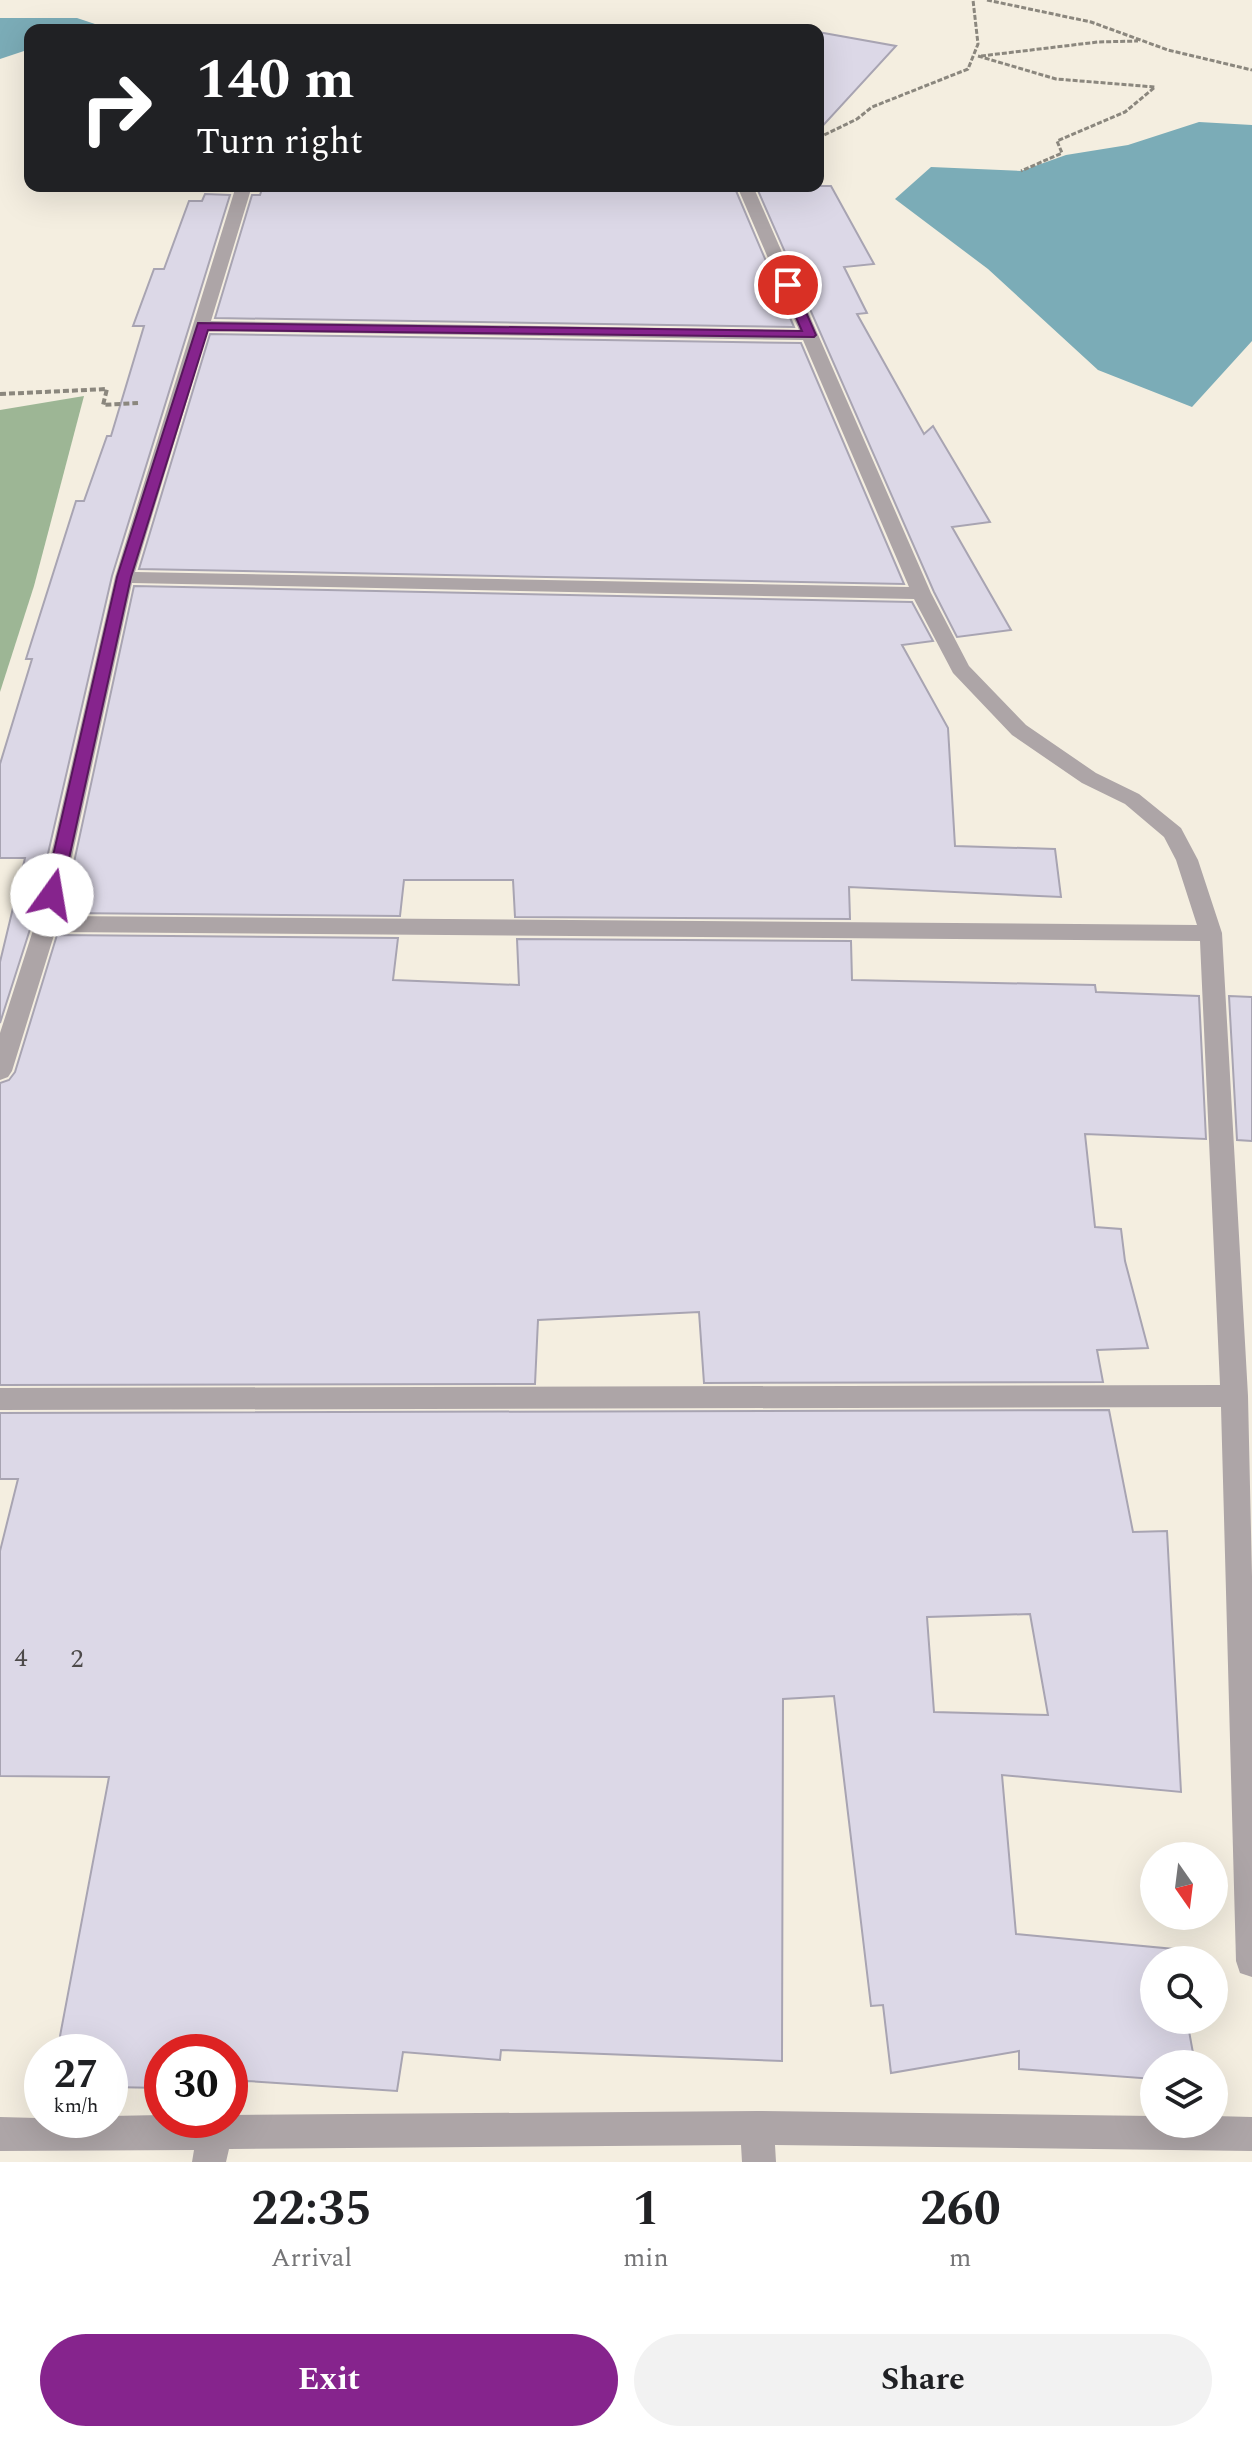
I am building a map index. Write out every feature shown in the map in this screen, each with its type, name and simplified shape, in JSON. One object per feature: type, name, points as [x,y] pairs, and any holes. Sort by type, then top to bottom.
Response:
[{"type":"street","points":[[0,1071],[46,924],[124,577],[242,192]]},
{"type":"street","points":[[748,192],[921,593],[960,669],[1019,730],[1089,778],[1132,799],[1173,833],[1187,860],[1211,933],[1234,1396],[1236,1537],[1252,1961]]},
{"type":"street","points":[[203,326],[810,335]]},
{"type":"street","points":[[124,577],[921,593]]},
{"type":"street","points":[[46,924],[1211,933]]},
{"type":"street","points":[[0,1399],[1234,1396]]},
{"type":"street","points":[[0,2134],[212,2147],[758,2145],[1252,2134]]},
{"type":"path","points":[[824,135],[857,119],[872,107],[968,69],[978,56],[980,41],[973,0]]},
{"type":"path","points":[[987,0],[1091,22],[1143,41],[1252,70]]},
{"type":"path","points":[[978,56],[1098,42],[1143,41]]},
{"type":"path","points":[[978,56],[999,65],[1056,79],[1124,82],[1155,87],[1125,112],[1057,141],[1062,153],[1021,171]]},
{"type":"path","points":[[0,394],[107,389],[103,405],[179,401]]},
{"type":"green space","points":[[84,396],[34,586],[0,692],[0,410]]},
{"type":"water","points":[[0,18],[77,18],[95,24],[24,24],[24,51],[0,59]]},
{"type":"water","points":[[1199,122],[1252,125],[1252,341],[1192,407],[1098,370],[988,269],[895,199],[931,167],[1021,171],[1066,155],[1128,145]]},
{"type":"building","points":[[824,33],[896,46],[824,124]]},
{"type":"building","points":[[824,186],[831,186],[874,264],[844,267],[867,313],[857,314],[924,434],[933,426],[990,522],[952,527],[1011,630],[957,637],[934,592],[759,192],[824,192]]},
{"type":"building","points":[[261,192],[737,192],[794,327],[215,318],[252,195],[260,195]]},
{"type":"building","points":[[205,194],[230,195],[112,576],[32,923],[0,1023],[0,962],[25,858],[0,858],[0,764],[32,659],[26,659],[76,501],[84,501],[107,436],[111,436],[144,326],[133,326],[154,269],[164,269],[189,201],[202,201]]},
{"type":"building","points":[[210,334],[801,343],[904,584],[139,569]]},
{"type":"building","points":[[134,586],[912,602],[933,641],[902,645],[948,728],[955,846],[1055,849],[1061,897],[849,887],[850,919],[515,917],[513,880],[404,880],[400,916],[63,913]]},
{"type":"building","points":[[57,935],[398,938],[393,980],[519,985],[517,939],[851,941],[852,980],[1095,985],[1096,992],[1199,996],[1206,1139],[1085,1134],[1095,1227],[1121,1229],[1125,1261],[1148,1348],[1097,1350],[1103,1382],[704,1383],[699,1312],[538,1320],[535,1384],[0,1385],[0,1083],[9,1080],[15,1072]]},
{"type":"building","points":[[1229,996],[1252,997],[1252,1141],[1237,1140]]},
{"type":"building","points":[[1109,1410],[1133,1532],[1167,1531],[1181,1792],[1002,1775],[1016,1934],[1142,1946],[1140,2034],[1190,2034],[1192,2050],[1140,2050],[1140,2078],[1019,2069],[1019,2051],[891,2073],[883,2005],[871,2006],[834,1696],[783,1699],[782,2061],[501,2050],[500,2060],[403,2052],[397,2091],[248,2081],[248,2034],[144,2034],[144,2088],[128,2087],[128,2034],[60,2034],[109,1777],[0,1776],[0,1551],[18,1479],[0,1479],[0,1413]],"holes":[[[1030,1614],[1048,1715],[934,1712],[927,1617]]]},
{"type":"route","points":[[52,895],[124,577],[203,326],[810,335],[788,285]]}]
